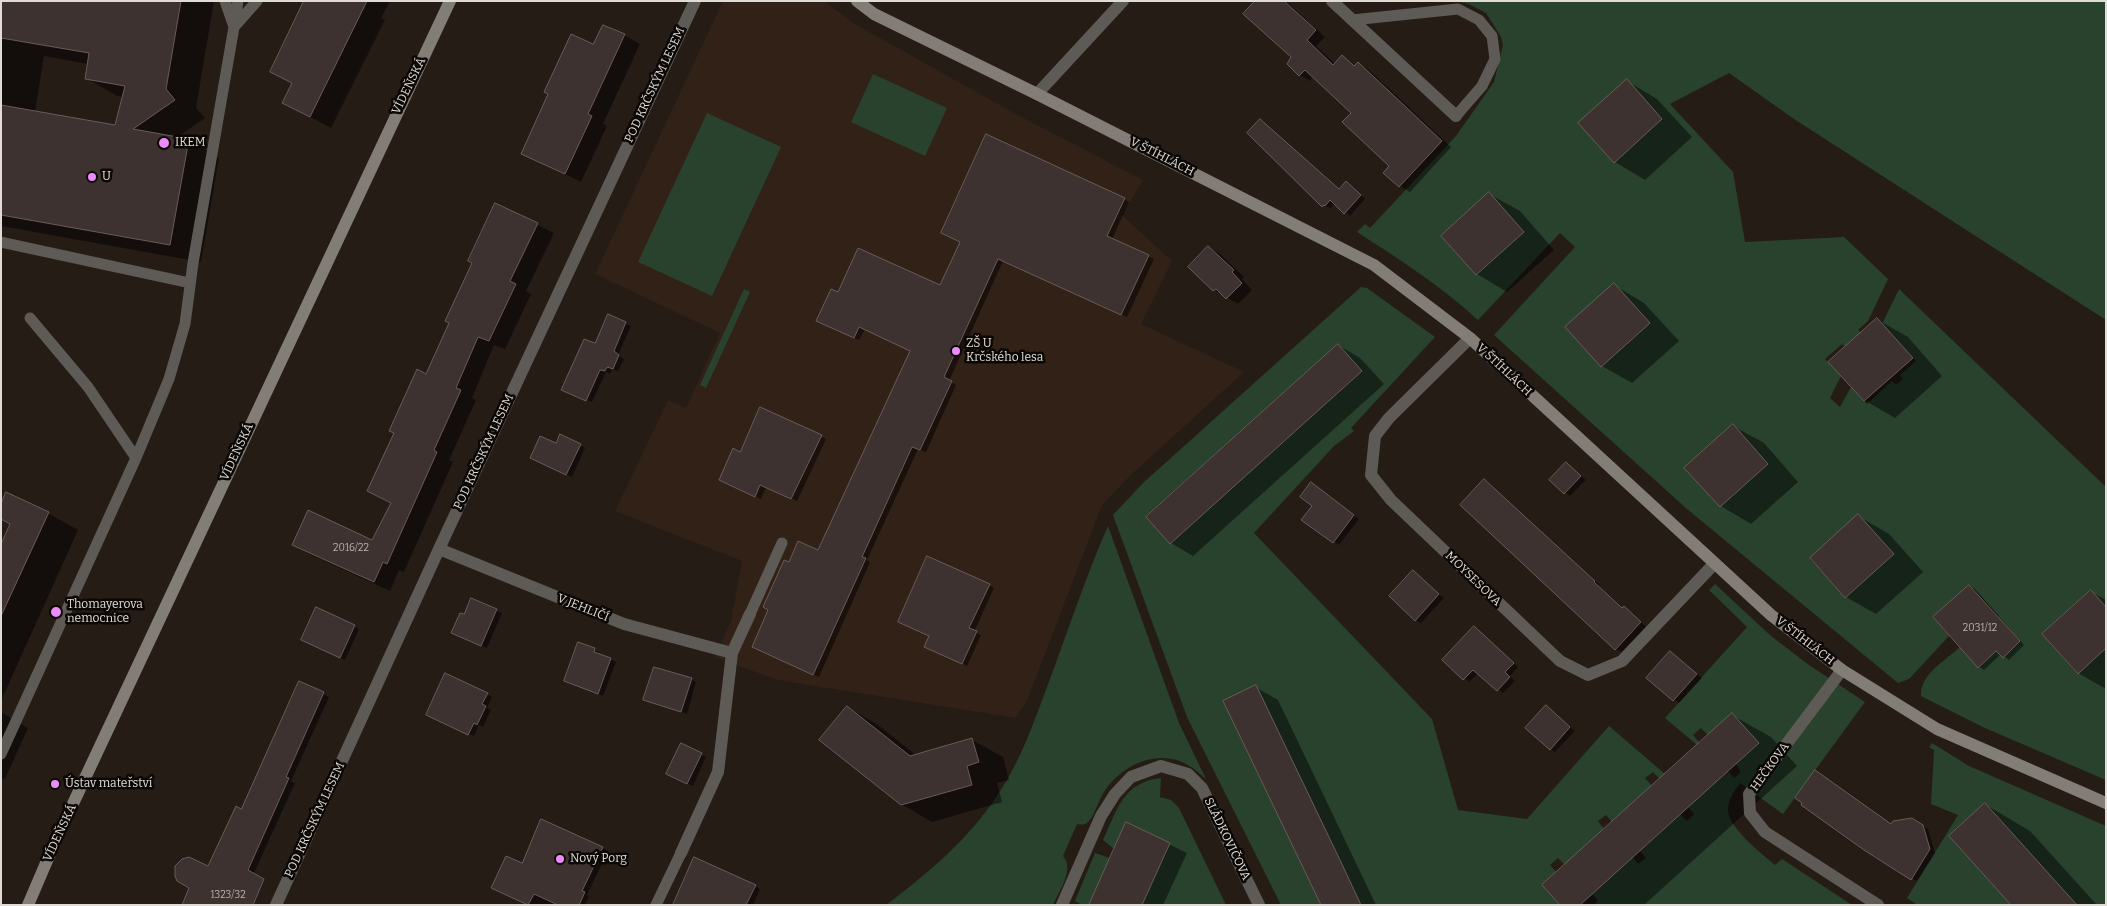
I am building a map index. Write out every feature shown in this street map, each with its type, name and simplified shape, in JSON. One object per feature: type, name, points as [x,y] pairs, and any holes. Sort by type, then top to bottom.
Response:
[{"type":"street","name":"VÍDEŇSKÁ","points":[[28,905],[55,842],[450,1]]},
{"type":"street","name":"POD KRČSKÝM LESEM","points":[[276,905],[438,549],[695,1]]},
{"type":"street","name":"V ŠTÍHLÁCH","points":[[857,1],[874,14],[1037,94],[1374,265],[1470,338],[1771,615],[1842,670],[1937,730],[2106,803]]},
{"type":"street","points":[[1037,94],[1123,1]]},
{"type":"street","points":[[1332,1],[1456,116]]},
{"type":"street","name":"MOYSESOVA","points":[[1470,338],[1389,418],[1375,436],[1371,475],[1391,500],[1560,661],[1588,675],[1622,661],[1714,564]]},
{"type":"street","name":"V JEHLIČÍ","points":[[438,549],[624,624],[732,653]]},
{"type":"street","points":[[681,852],[718,772],[732,653],[750,614]]},
{"type":"street","name":"HEČKOVA","points":[[1842,670],[1749,794],[1750,813],[1765,832],[1878,905]]},
{"type":"street","name":"SLÁDKOVIČOVA","points":[[1062,905],[1101,816],[1115,794],[1131,777],[1161,766],[1188,774],[1202,788],[1259,905]]},
{"type":"lane","points":[[224,1],[234,28]]},
{"type":"lane","points":[[1,754],[136,458],[170,378],[184,324],[238,1]]},
{"type":"lane","points":[[234,28],[257,1]]},
{"type":"lane","points":[[1352,20],[1458,9],[1479,20],[1492,36],[1495,59],[1482,86],[1456,116]]},
{"type":"lane","points":[[1,242],[190,283]]},
{"type":"lane","points":[[30,318],[88,387],[136,458]]},
{"type":"lane","points":[[750,614],[782,543]]},
{"type":"lane","points":[[656,905],[681,852]]},
{"type":"shaded area","name":"ZŠ U Krčského lesa","points":[[723,1],[824,1],[855,24],[1014,113],[1143,180],[1122,215],[1172,261],[1141,324],[1243,373],[1133,473],[1102,505],[1027,701],[1016,718],[777,680],[715,657],[731,621],[742,561],[615,511],[668,400],[686,408],[720,333],[595,274]]},
{"type":"green space","points":[[1456,1],[2106,1],[2106,320],[1794,119],[1729,73],[1670,104],[1733,172],[1745,242],[1844,237],[1888,279],[1868,321],[1858,330],[1861,333],[1845,347],[1842,344],[1825,359],[1841,376],[1830,398],[1840,407],[1851,387],[1867,404],[1892,381],[1896,385],[1903,379],[1900,375],[1916,361],[1882,324],[1899,289],[2106,487],[2106,607],[2090,590],[2042,634],[2077,674],[2106,648],[2106,780],[1985,728],[1921,696],[1922,688],[1929,675],[1960,647],[1978,668],[1996,651],[2003,658],[2019,643],[1999,616],[1970,585],[1933,617],[1949,636],[1909,679],[1898,683],[1687,509],[1494,335],[1575,247],[1560,233],[1478,320],[1435,284],[1357,232],[1365,224],[1370,228],[1456,136],[1494,82],[1503,45],[1501,37],[1486,13],[1469,4]],"holes":[[[1627,80],[1662,119],[1614,163]],[[1489,192],[1524,232],[1476,275],[1441,236]],[[1733,424],[1768,464],[1720,507],[1684,468]],[[1858,515],[1845,598],[1810,559]]]},
{"type":"green space","points":[[873,74],[947,108],[925,156],[851,122]]},
{"type":"green space","points":[[707,113],[781,147],[712,296],[638,262]]},
{"type":"green space","points":[[1361,287],[1367,288],[1435,337],[1351,428],[1354,431],[1334,446],[1254,533],[1432,719],[1458,810],[1527,819],[1609,726],[1665,774],[1660,779],[1653,772],[1645,778],[1652,786],[1612,822],[1606,815],[1598,821],[1604,829],[1565,865],[1558,858],[1550,865],[1556,872],[1542,885],[1560,905],[1361,905],[1255,686],[1223,701],[1321,905],[1281,905],[1187,717],[1113,515],[1143,483]],"holes":[[[1338,344],[1362,371],[1170,544],[1146,516]]]},
{"type":"green space","points":[[744,289],[750,292],[706,388],[700,385]]},
{"type":"green space","points":[[1108,526],[1179,723],[1206,779],[1185,764],[1166,758],[1146,760],[1126,769],[1110,783],[1090,820],[1081,825],[1077,824],[1063,856],[1066,861],[1067,874],[1053,905],[886,905],[917,881],[960,842],[986,812],[1006,783],[1033,724]]},
{"type":"green space","points":[[1715,584],[1771,636],[1809,665],[1865,702],[1783,814],[1740,783],[1731,798],[1728,808],[1729,815],[1739,831],[1775,865],[1782,859],[1852,905],[1594,905],[1598,900],[1592,894],[1633,857],[1638,864],[1646,858],[1640,851],[1680,814],[1687,821],[1694,814],[1688,807],[1728,771],[1734,778],[1741,772],[1736,764],[1759,743],[1708,735],[1701,728],[1693,735],[1700,743],[1697,745],[1665,718],[1747,627],[1709,590]]},
{"type":"green space","points":[[1932,743],[1969,766],[2106,826],[2106,905],[2077,905],[1985,803],[1949,836],[2011,905],[1917,905],[1907,898],[1958,815],[1931,804],[1934,750],[1929,747]]},
{"type":"green space","points":[[1161,778],[1160,797],[1171,800],[1179,808],[1226,905],[1142,905],[1170,843],[1126,823],[1114,849],[1103,840],[1117,808],[1130,791],[1138,785]]},
{"type":"green space","points":[[1095,853],[1110,858],[1090,905],[1082,905],[1075,901]]},
{"type":"building","name":"U","points":[[1,1],[181,1],[166,89],[175,100],[133,129],[189,139],[170,245],[1,215],[1,105],[115,125],[125,86],[85,79],[89,53],[1,38]]},
{"type":"building","points":[[304,1],[367,1],[310,117],[282,103],[292,83],[270,72]]},
{"type":"building","points":[[1255,1],[1284,1],[1316,30],[1307,40],[1333,65],[1342,55],[1354,66],[1358,62],[1442,141],[1399,187],[1383,173],[1389,166],[1342,122],[1351,113],[1305,70],[1299,76],[1287,64],[1291,57],[1243,14]]},
{"type":"building","points":[[603,25],[625,34],[588,114],[592,116],[565,174],[521,154],[548,94],[544,92],[571,34],[593,44]]},
{"type":"building","points":[[1627,79],[1662,119],[1614,163],[1578,123]]},
{"type":"building","points":[[1260,119],[1339,189],[1346,181],[1361,195],[1344,214],[1330,200],[1322,207],[1247,133]]},
{"type":"building","points":[[986,134],[1125,198],[1107,236],[1149,255],[1121,315],[998,259],[944,377],[952,381],[920,450],[912,447],[862,557],[866,558],[813,675],[752,647],[768,610],[763,607],[784,560],[789,562],[798,541],[818,550],[910,351],[859,327],[854,338],[816,321],[831,289],[838,292],[858,248],[940,285],[960,242],[941,233]]},
{"type":"building","points":[[1489,192],[1524,232],[1476,275],[1441,236]]},
{"type":"building","points":[[495,203],[538,223],[510,281],[516,284],[489,341],[478,337],[456,388],[461,390],[434,450],[437,452],[387,564],[383,562],[374,582],[292,545],[308,510],[372,540],[391,503],[367,491],[394,433],[389,431],[417,369],[426,374],[449,323],[445,321],[472,263],[468,261]]},
{"type":"building","points":[[1208,246],[1234,270],[1232,272],[1242,283],[1226,299],[1216,289],[1213,291],[1188,267]]},
{"type":"building","points":[[1614,283],[1650,323],[1601,367],[1565,327]]},
{"type":"building","points":[[608,314],[626,322],[614,351],[619,355],[613,369],[607,367],[605,371],[600,370],[586,401],[561,390],[584,339],[595,343]]},
{"type":"building","points":[[1877,318],[1913,358],[1864,401],[1828,362]]},
{"type":"building","points":[[1338,344],[1362,371],[1170,544],[1146,517]]},
{"type":"building","points":[[760,407],[822,435],[791,499],[760,485],[755,497],[719,480],[733,448],[740,452]]},
{"type":"building","points":[[1733,424],[1768,464],[1720,507],[1684,468]]},
{"type":"building","points":[[560,434],[581,444],[566,475],[530,458],[540,436],[556,443]]},
{"type":"building","points":[[1566,462],[1581,476],[1564,494],[1549,480]]},
{"type":"building","points":[[1484,479],[1622,608],[1624,606],[1641,622],[1615,650],[1460,505]]},
{"type":"building","points":[[1311,482],[1354,515],[1333,543],[1301,520],[1312,506],[1300,497]]},
{"type":"building","points":[[6,492],[49,512],[1,616],[1,544],[10,524],[1,519],[1,504]]},
{"type":"building","points":[[1858,514],[1894,554],[1845,598],[1810,558]]},
{"type":"building","points":[[927,556],[990,584],[969,628],[977,631],[962,664],[924,647],[929,636],[898,622]]},
{"type":"building","points":[[1413,570],[1439,594],[1415,621],[1389,596]]},
{"type":"building","points":[[1969,585],[2020,641],[2003,658],[1996,651],[1978,668],[1933,617]]},
{"type":"building","points":[[2091,590],[2106,607],[2106,648],[2078,674],[2042,634]]},
{"type":"building","points":[[471,598],[497,609],[481,646],[451,633],[460,613],[464,614]]},
{"type":"building","points":[[316,607],[355,625],[340,658],[301,640]]},
{"type":"building","points":[[1474,626],[1514,663],[1505,672],[1510,677],[1497,691],[1473,670],[1463,680],[1442,660]]},
{"type":"building","points":[[578,642],[595,648],[594,652],[611,658],[598,694],[564,681]]},
{"type":"building","points":[[1670,651],[1697,674],[1673,701],[1646,678]]},
{"type":"building","points":[[654,667],[692,678],[681,712],[643,700]]},
{"type":"building","points":[[445,673],[488,693],[482,704],[486,706],[477,725],[474,723],[468,735],[426,715]]},
{"type":"building","points":[[299,681],[324,692],[286,777],[289,778],[248,870],[264,879],[253,905],[182,905],[189,888],[177,881],[175,866],[182,859],[189,857],[208,866],[236,806],[241,809]]},
{"type":"building","points":[[1256,685],[1361,905],[1321,905],[1223,701]]},
{"type":"building","points":[[1546,705],[1570,727],[1550,750],[1525,728]]},
{"type":"building","points":[[847,706],[910,756],[972,738],[979,762],[967,766],[972,785],[901,805],[819,740]]},
{"type":"building","points":[[1732,713],[1759,743],[1580,905],[1560,905],[1542,885]]},
{"type":"building","points":[[681,743],[702,753],[687,784],[666,774]]},
{"type":"building","points":[[1815,770],[1891,824],[1893,821],[1912,818],[1923,825],[1930,849],[1911,880],[1864,850],[1801,805],[1802,803],[1795,798]]},
{"type":"building","points":[[1985,803],[2077,905],[2011,905],[1949,836]]},
{"type":"building","name":"Nový Porg","points":[[541,819],[603,847],[582,891],[585,892],[579,905],[558,905],[534,894],[528,905],[491,888],[506,856],[522,863]]},
{"type":"building","points":[[1126,822],[1170,843],[1142,905],[1089,905]]},
{"type":"building","points":[[694,857],[756,885],[746,905],[673,905]]},
{"type":"place","name":"IKEM","points":[[164,143]]},
{"type":"place","name":"U","points":[[92,177]]},
{"type":"place","name":"ZŠ U Krčského lesa","points":[[956,351]]},
{"type":"place","name":"Thomayerova nemocnice","points":[[56,612]]},
{"type":"place","name":"Ústav mateřství","points":[[55,784]]},
{"type":"place","name":"Nový Porg","points":[[560,859]]}]
